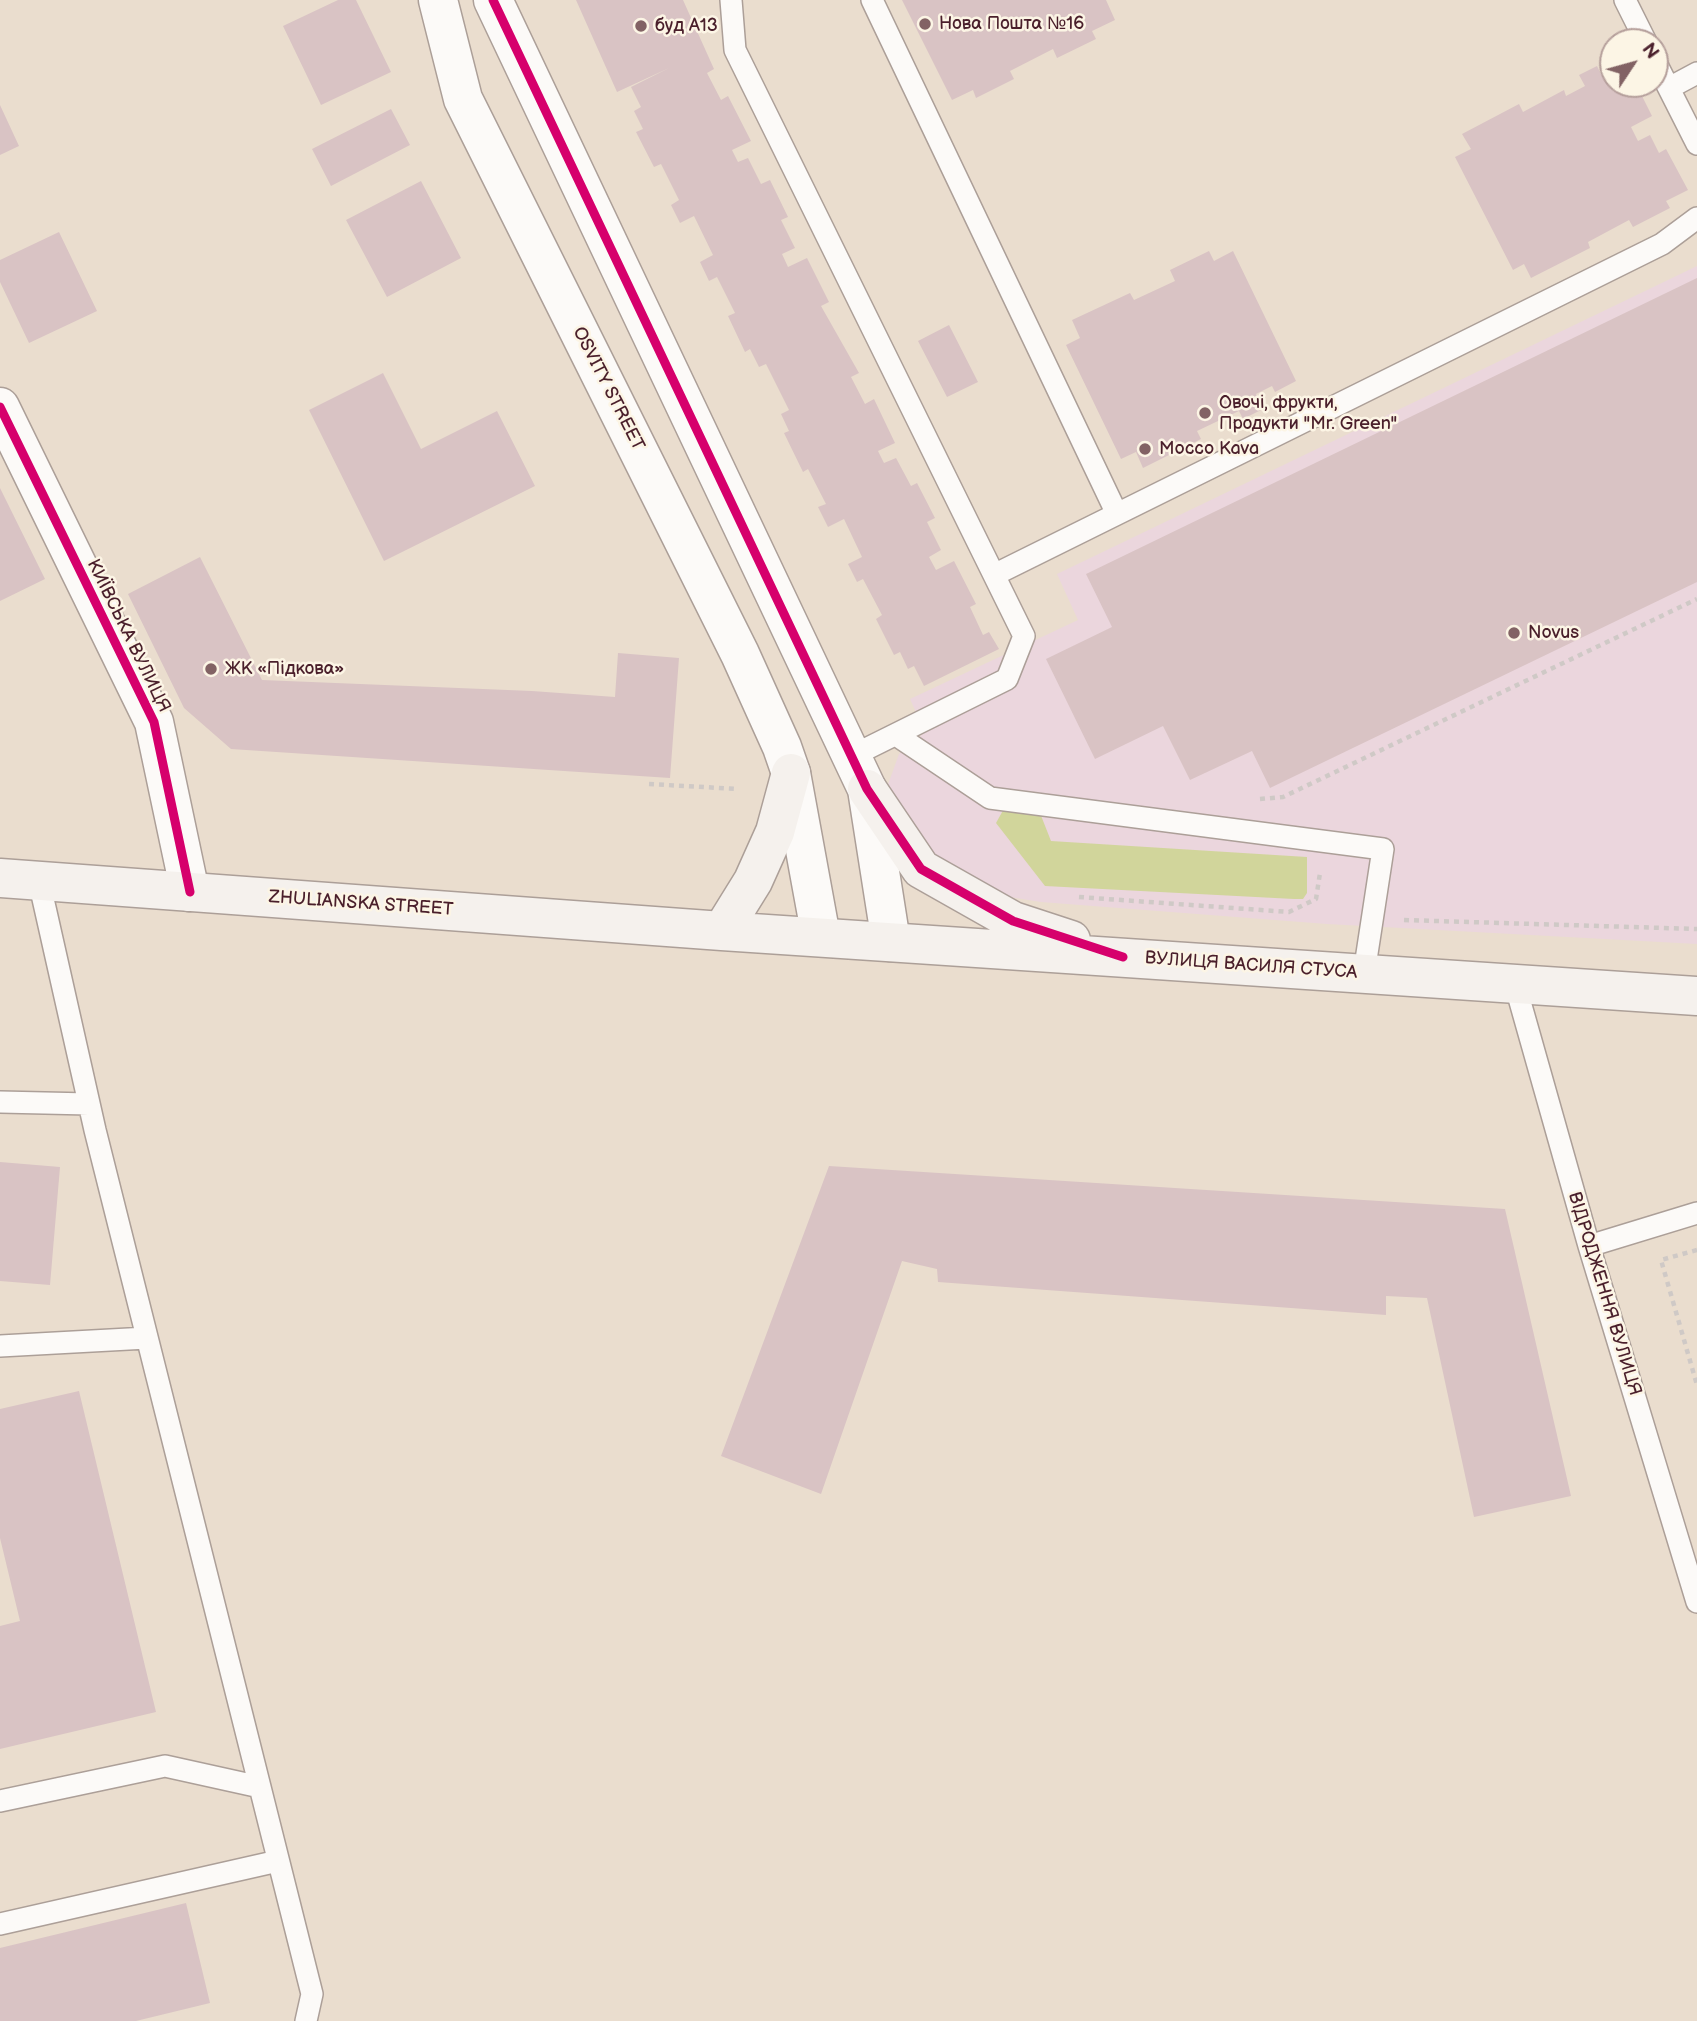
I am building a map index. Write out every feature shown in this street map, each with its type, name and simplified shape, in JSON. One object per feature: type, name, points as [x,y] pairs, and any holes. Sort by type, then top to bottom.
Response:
[{"type":"main road","points":[[859,772],[921,869],[1013,921],[1123,957]]},
{"type":"main road","points":[[722,931],[753,881],[775,832],[791,773]]},
{"type":"main road","name":"ZHULIANSKA STREET","points":[[0,878],[722,931]]},
{"type":"main road","name":"ВУЛИЦЯ ВАСИЛЯ СТУСА","points":[[722,931],[1697,996]]},
{"type":"street","name":"OSVITY STREET","points":[[438,0],[463,99],[740,654],[791,773],[821,937]]},
{"type":"street","points":[[494,0],[859,772],[891,942]]},
{"type":"street","name":"КИЇВСЬКА ВУЛИЦЯ","points":[[0,407],[154,722],[190,892]]},
{"type":"lane","points":[[731,0],[735,50],[1024,636],[1007,679],[896,735],[859,772]]},
{"type":"lane","points":[[872,0],[1117,514]]},
{"type":"lane","points":[[1625,0],[1639,28]]},
{"type":"lane","points":[[1697,73],[1669,88],[1697,144]]},
{"type":"lane","points":[[994,575],[1662,244],[1697,218]]},
{"type":"lane","points":[[896,735],[990,798],[1383,849],[1364,973]]},
{"type":"lane","points":[[39,881],[89,1104],[312,1994],[306,2021]]},
{"type":"lane","name":"ВІДРОДЖЕННЯ ВУЛИЦЯ","points":[[1515,984],[1589,1246],[1697,1602]]},
{"type":"lane","points":[[0,1101],[89,1104]]},
{"type":"lane","points":[[1589,1246],[1697,1213]]},
{"type":"lane","points":[[0,1346],[147,1338]]},
{"type":"lane","points":[[0,1801],[165,1766],[260,1787]]},
{"type":"lane","points":[[0,1924],[278,1861]]},
{"type":"path","points":[[1256,799],[1283,797],[1697,599]]},
{"type":"path","points":[[649,784],[738,789]]},
{"type":"path","points":[[1068,897],[1289,912],[1316,899],[1321,877],[1317,841]]},
{"type":"path","points":[[1373,919],[1697,929]]},
{"type":"path","points":[[1697,1250],[1661,1260],[1697,1385]]},
{"type":"shaded area","points":[[1697,266],[1697,944],[1327,924],[1041,902],[1003,896],[932,861],[886,790],[899,754],[925,732],[910,699],[1078,620],[1057,574]]},
{"type":"green space","points":[[1011,796],[1040,813],[1051,841],[1307,857],[1307,893],[1303,899],[1294,899],[1045,886],[996,823]]},
{"type":"building","points":[[338,0],[356,0],[391,72],[321,105],[283,26]]},
{"type":"building","points":[[576,0],[683,0],[714,69],[707,73],[721,100],[728,96],[751,141],[732,150],[738,162],[748,158],[761,184],[770,180],[788,217],[781,220],[795,248],[782,254],[788,267],[807,258],[829,302],[821,306],[859,373],[851,377],[865,404],[874,399],[895,443],[878,451],[884,463],[896,458],[911,486],[917,483],[935,518],[927,522],[941,550],[929,557],[936,570],[954,561],[976,604],[970,607],[983,635],[989,632],[999,649],[924,686],[914,666],[908,669],[900,652],[894,655],[876,619],[882,615],[863,579],[857,582],[848,564],[862,557],[844,519],[828,527],[818,507],[826,504],[808,469],[803,472],[784,433],[789,431],[781,414],[789,410],[766,364],[759,367],[750,349],[745,352],[728,316],[735,313],[717,277],[709,281],[700,262],[713,255],[694,216],[680,223],[671,205],[679,200],[661,164],[654,167],[636,132],[643,129],[634,111],[641,107],[631,87],[669,68],[617,92]]},
{"type":"building","points":[[902,0],[1106,0],[1115,20],[1092,31],[1096,39],[1057,58],[1053,49],[1010,71],[1014,79],[976,98],[973,90],[952,100]]},
{"type":"building","points":[[1597,66],[1599,98],[1643,98],[1652,116],[1631,127],[1638,141],[1650,135],[1659,153],[1666,149],[1688,190],[1666,201],[1670,208],[1633,227],[1629,220],[1588,242],[1590,248],[1531,278],[1524,264],[1513,270],[1455,157],[1471,149],[1462,134],[1519,104],[1523,112],[1564,90],[1566,96],[1585,86],[1579,75]]},
{"type":"building","points":[[0,105],[19,146],[0,155]]},
{"type":"building","points":[[391,109],[410,145],[331,186],[312,149]]},
{"type":"building","points":[[421,181],[461,258],[387,297],[346,220]]},
{"type":"building","points":[[59,232],[97,311],[29,343],[0,282],[0,260]]},
{"type":"building","points":[[1209,251],[1214,261],[1233,251],[1296,381],[1275,392],[1272,386],[1256,394],[1263,409],[1243,419],[1239,411],[1197,431],[1201,439],[1143,468],[1136,452],[1121,459],[1066,345],[1080,338],[1072,320],[1130,293],[1134,300],[1175,281],[1170,270]]},
{"type":"building","points":[[1697,278],[1697,582],[1270,788],[1252,751],[1190,780],[1163,726],[1095,759],[1046,659],[1112,627],[1086,574]]},
{"type":"building","points":[[949,325],[978,382],[947,397],[918,341]]},
{"type":"building","points":[[383,373],[421,449],[497,411],[535,486],[384,561],[309,410]]},
{"type":"building","points":[[0,488],[45,579],[0,601]]},
{"type":"building","name":"ЖК «Підкова»","points":[[200,557],[262,680],[615,697],[618,653],[679,658],[670,778],[231,749],[184,708],[128,594]]},
{"type":"building","points":[[0,1162],[60,1167],[50,1285],[0,1281]]},
{"type":"building","points":[[829,1166],[1505,1209],[1571,1496],[1474,1517],[1427,1298],[1386,1296],[1386,1315],[938,1282],[937,1269],[902,1261],[821,1494],[721,1456]]},
{"type":"building","points":[[79,1391],[156,1712],[0,1749],[0,1626],[20,1621],[0,1538],[0,1409]]},
{"type":"building","points":[[186,1903],[210,2003],[136,2021],[0,2021],[0,1948]]},
{"type":"cycle path","points":[[493,0],[867,789],[921,869],[1013,921],[1123,957]]},
{"type":"cycle path","points":[[0,407],[154,722],[190,892]]},
{"type":"place","name":"Нова Пошта №16","points":[[925,24]]},
{"type":"place","name":"буд А13","points":[[641,26]]},
{"type":"place","name":"Овочі, фрукти, Продукти \"Mr. Green\"","points":[[1205,413]]},
{"type":"place","name":"Mocco Kava","points":[[1145,449]]},
{"type":"place","name":"Novus","points":[[1514,633]]},
{"type":"place","name":"ЖК «Підкова»","points":[[211,669]]}]
